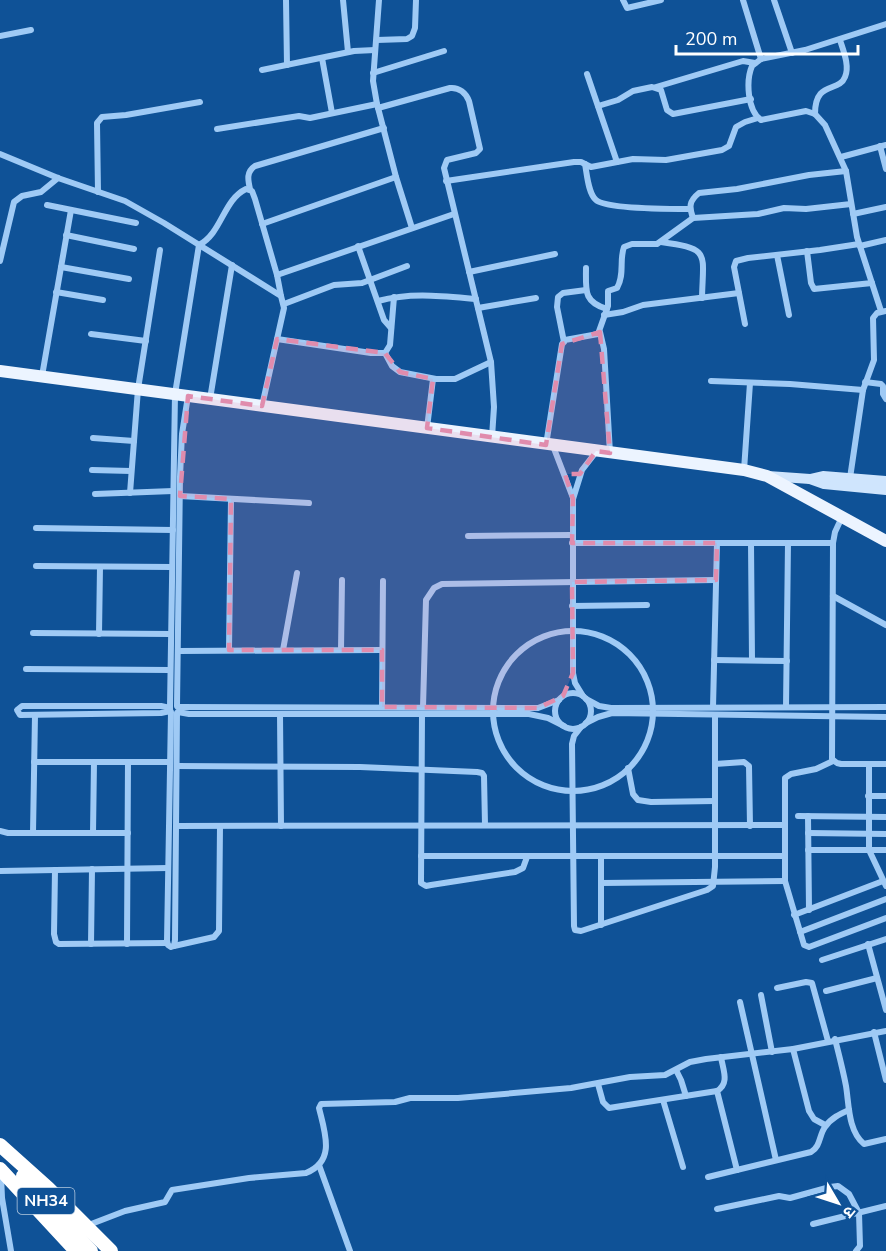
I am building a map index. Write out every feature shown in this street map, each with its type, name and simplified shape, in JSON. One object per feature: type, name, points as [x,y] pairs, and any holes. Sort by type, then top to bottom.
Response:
[{"type":"highway","points":[[0,1145],[48,1188],[111,1251]]},
{"type":"highway","name":"NH34","points":[[0,1153],[91,1251]]},
{"type":"highway","points":[[0,1173],[62,1251]]},
{"type":"highway","name":"NH34","points":[[0,1173],[76,1251]]},
{"type":"main road","points":[[0,371],[744,470],[767,476],[886,541]]},
{"type":"street","points":[[286,0],[287,65]]},
{"type":"street","points":[[343,0],[348,52]]},
{"type":"street","points":[[379,0],[373,73],[378,106],[412,228]]},
{"type":"street","points":[[377,40],[407,39],[412,36],[416,28],[416,0]]},
{"type":"street","points":[[623,0],[625,6],[630,8],[661,0]]},
{"type":"street","points":[[743,0],[758,61],[749,77],[751,99],[758,118]]},
{"type":"street","points":[[774,0],[792,53]]},
{"type":"street","points":[[598,106],[618,100],[633,91],[656,87],[743,61],[758,61],[792,53],[886,24]]},
{"type":"street","points":[[0,36],[31,30]]},
{"type":"street","points":[[815,114],[815,103],[818,96],[842,82],[846,76],[846,61],[840,39]]},
{"type":"street","points":[[262,70],[348,52],[375,50]]},
{"type":"street","points":[[373,73],[444,51]]},
{"type":"street","points":[[322,58],[332,113]]},
{"type":"street","points":[[587,74],[617,162]]},
{"type":"street","points":[[656,87],[661,90],[667,110],[673,114],[751,99]]},
{"type":"street","points":[[217,129],[299,116],[310,118],[378,106],[450,88],[458,88],[466,94],[480,148],[476,153],[447,160],[443,165],[491,362],[494,394],[492,437]]},
{"type":"street","points":[[98,192],[97,123],[102,117],[200,102]]},
{"type":"street","points":[[446,181],[574,162],[591,167],[633,159],[678,158],[725,149],[731,143],[736,127],[758,118],[763,120],[806,111],[815,114],[825,124],[846,171],[852,214],[860,245],[883,311],[873,318],[874,360],[862,390],[850,478]]},
{"type":"street","points":[[262,406],[284,304],[250,189],[249,171],[255,166],[384,128]]},
{"type":"street","points":[[841,157],[883,145],[886,169]]},
{"type":"street","points":[[0,154],[139,208],[281,296]]},
{"type":"street","points":[[585,164],[593,195],[597,201],[639,208],[690,209]]},
{"type":"street","points":[[693,218],[690,209],[693,199],[702,193],[846,171]]},
{"type":"street","points":[[262,224],[396,177]]},
{"type":"street","points":[[0,261],[14,202],[22,196],[41,192],[58,178]]},
{"type":"street","points":[[199,245],[210,238],[237,195],[250,189]]},
{"type":"street","points":[[610,453],[604,349],[600,332],[606,312],[608,291],[617,288],[620,281],[624,247],[632,244],[662,242],[677,228],[693,218],[758,214],[784,208],[806,209],[851,204]]},
{"type":"street","points":[[47,205],[136,223]]},
{"type":"street","points":[[852,214],[886,207]]},
{"type":"street","points":[[42,376],[70,210]]},
{"type":"street","points":[[277,275],[454,214]]},
{"type":"street","points":[[66,235],[134,249]]},
{"type":"street","points":[[745,324],[734,267],[736,261],[743,258],[886,240]]},
{"type":"street","points":[[662,242],[690,246],[699,252],[703,262],[702,298]]},
{"type":"street","points":[[170,945],[177,826],[177,766],[170,670],[173,491],[181,395],[199,245]]},
{"type":"street","points":[[358,246],[384,320],[391,328]]},
{"type":"street","points":[[130,493],[138,389],[160,250]]},
{"type":"street","points":[[807,251],[811,283],[814,289],[872,283]]},
{"type":"street","points":[[469,272],[555,254]]},
{"type":"street","points":[[777,255],[789,315]]},
{"type":"street","points":[[210,399],[232,265]]},
{"type":"street","points":[[61,267],[129,279]]},
{"type":"street","points":[[284,304],[334,285],[357,284],[408,267]]},
{"type":"street","points":[[586,268],[586,290],[591,302],[606,312],[623,312],[643,305],[739,293]]},
{"type":"street","points":[[573,499],[565,474],[549,445],[559,357],[564,342],[557,307],[558,297],[563,292],[586,290]]},
{"type":"street","points":[[56,292],[103,300]]},
{"type":"street","points":[[378,301],[394,297],[424,295],[476,299]]},
{"type":"street","points":[[384,353],[389,348],[394,297]]},
{"type":"street","points":[[478,308],[536,298]]},
{"type":"street","points":[[564,342],[600,332]]},
{"type":"street","points":[[91,334],[146,341]]},
{"type":"street","points":[[277,339],[384,353]]},
{"type":"street","points":[[384,353],[392,366],[400,372],[433,379],[454,379],[491,362]]},
{"type":"street","points":[[427,428],[433,379]]},
{"type":"street","points":[[711,381],[862,390]]},
{"type":"street","points":[[865,382],[881,384],[886,399]]},
{"type":"street","points":[[744,470],[750,383]]},
{"type":"street","points":[[170,945],[168,868],[170,762],[179,651],[180,496],[183,434],[181,395]]},
{"type":"street","points":[[93,438],[134,441]]},
{"type":"street","points":[[596,451],[580,474],[573,499],[573,673],[575,683],[589,704],[591,714],[574,736],[572,744],[574,928],[581,931],[711,888],[714,882],[715,857],[715,715]]},
{"type":"street","points":[[92,470],[131,471]]},
{"type":"street","points":[[565,474],[580,474]]},
{"type":"street","points":[[767,476],[810,479],[824,484],[886,490]]},
{"type":"street","points":[[810,479],[823,476],[886,481]]},
{"type":"street","points":[[95,494],[173,491]]},
{"type":"street","points":[[180,496],[309,502]]},
{"type":"street","points":[[229,650],[231,499]]},
{"type":"street","points":[[833,761],[833,543],[842,517]]},
{"type":"street","points":[[36,528],[173,530]]},
{"type":"street","points":[[468,536],[572,535]]},
{"type":"street","points":[[572,543],[833,543]]},
{"type":"street","points":[[713,707],[717,543]]},
{"type":"street","points":[[752,543],[752,660]]},
{"type":"street","points":[[786,707],[788,543]]},
{"type":"street","points":[[36,566],[172,567]]},
{"type":"street","points":[[99,634],[100,567]]},
{"type":"street","points":[[283,650],[297,573]]},
{"type":"street","points":[[341,650],[342,580]]},
{"type":"street","points":[[527,857],[520,871],[426,886],[421,883],[422,711],[426,600],[434,588],[448,582],[716,580]]},
{"type":"street","points":[[382,707],[383,581]]},
{"type":"street","points":[[832,596],[886,625]]},
{"type":"street","points":[[572,606],[647,605]]},
{"type":"street","points":[[573,630],[607,637],[622,648],[643,673],[651,692],[654,711],[644,749],[628,768],[604,785],[573,792],[546,787],[528,778],[516,768],[501,748],[492,711],[493,696],[501,675],[519,652],[552,633],[573,630]]},
{"type":"street","points":[[33,633],[171,634]]},
{"type":"street","points":[[179,651],[382,650]]},
{"type":"street","points":[[714,660],[787,661]]},
{"type":"street","points":[[26,669],[170,670]]},
{"type":"street","points":[[572,744],[566,727],[556,717],[555,711],[573,673]]},
{"type":"street","points":[[422,711],[382,707],[174,710],[150,714],[20,715],[17,710],[22,706],[161,706],[174,710],[189,714],[492,711],[538,708],[573,693],[605,708],[715,715],[886,717]]},
{"type":"street","points":[[492,711],[539,715],[566,727],[583,725],[612,713],[713,707],[886,707]]},
{"type":"street","points":[[33,833],[35,714]]},
{"type":"street","points":[[280,714],[281,826]]},
{"type":"street","points":[[886,764],[841,764],[833,761],[816,769],[786,776],[784,825],[786,881],[804,945],[809,947],[886,918]]},
{"type":"street","points":[[34,762],[170,762]]},
{"type":"street","points":[[93,833],[94,762]]},
{"type":"street","points":[[127,944],[128,762]]},
{"type":"street","points":[[715,764],[744,762],[749,766],[750,826]]},
{"type":"street","points":[[794,915],[885,884],[869,850],[869,764]]},
{"type":"street","points":[[177,766],[280,766],[482,773],[485,784],[485,825]]},
{"type":"street","points":[[628,768],[633,794],[638,800],[651,802],[715,801]]},
{"type":"street","points":[[868,796],[886,796]]},
{"type":"street","points":[[798,816],[886,817]]},
{"type":"street","points":[[808,816],[809,910]]},
{"type":"street","points":[[177,826],[784,825]]},
{"type":"street","points":[[56,870],[54,934],[56,942],[62,944],[170,945],[214,937],[219,931],[220,826]]},
{"type":"street","points":[[0,831],[8,833],[128,833]]},
{"type":"street","points":[[808,833],[886,834]]},
{"type":"street","points":[[808,850],[886,850]]},
{"type":"street","points":[[421,856],[785,856]]},
{"type":"street","points":[[601,856],[601,925]]},
{"type":"street","points":[[0,871],[168,868]]},
{"type":"street","points":[[91,944],[92,869]]},
{"type":"street","points":[[601,883],[786,881]]},
{"type":"street","points":[[800,932],[886,898]]},
{"type":"street","points":[[822,960],[886,939]]},
{"type":"street","points":[[868,944],[886,1010]]},
{"type":"street","points":[[825,991],[877,978]]},
{"type":"street","points":[[777,988],[806,982],[812,983],[844,1077],[856,1136],[860,1141],[868,1144],[886,1139]]},
{"type":"street","points":[[761,995],[772,1052]]},
{"type":"street","points":[[740,1002],[776,1160]]},
{"type":"street","points":[[86,1226],[125,1211],[165,1202],[172,1190],[249,1178],[306,1173],[319,1166],[325,1156],[326,1149],[319,1107],[321,1104],[395,1102],[410,1098],[512,1094],[598,1084],[630,1077],[665,1075],[690,1062],[793,1049],[886,1030]]},
{"type":"street","points":[[874,1032],[886,1080]]},
{"type":"street","points":[[793,1049],[806,1104],[814,1119],[825,1125]]},
{"type":"street","points":[[598,1084],[603,1102],[609,1108],[717,1091],[722,1088],[726,1080],[721,1057]]},
{"type":"street","points":[[676,1070],[686,1096]]},
{"type":"street","points":[[717,1091],[737,1170]]},
{"type":"street","points":[[663,1100],[683,1167]]},
{"type":"street","points":[[708,1177],[815,1150],[825,1125],[849,1110]]},
{"type":"street","points":[[319,1166],[350,1251]]},
{"type":"street","points":[[0,1173],[11,1251]]},
{"type":"street","points":[[717,1209],[779,1196],[790,1198],[834,1186],[849,1194],[860,1213],[860,1246],[856,1251]]},
{"type":"street","points":[[813,1224],[886,1206]]},
{"type":"highlighted area","points":[[600,332],[610,453],[596,451],[580,474],[565,474],[573,499],[572,543],[717,543],[716,580],[572,582],[573,673],[563,696],[538,708],[382,707],[382,650],[229,650],[231,499],[180,496],[188,396],[262,406],[277,339],[385,353],[400,372],[433,379],[427,428],[546,445],[562,344]]}]
